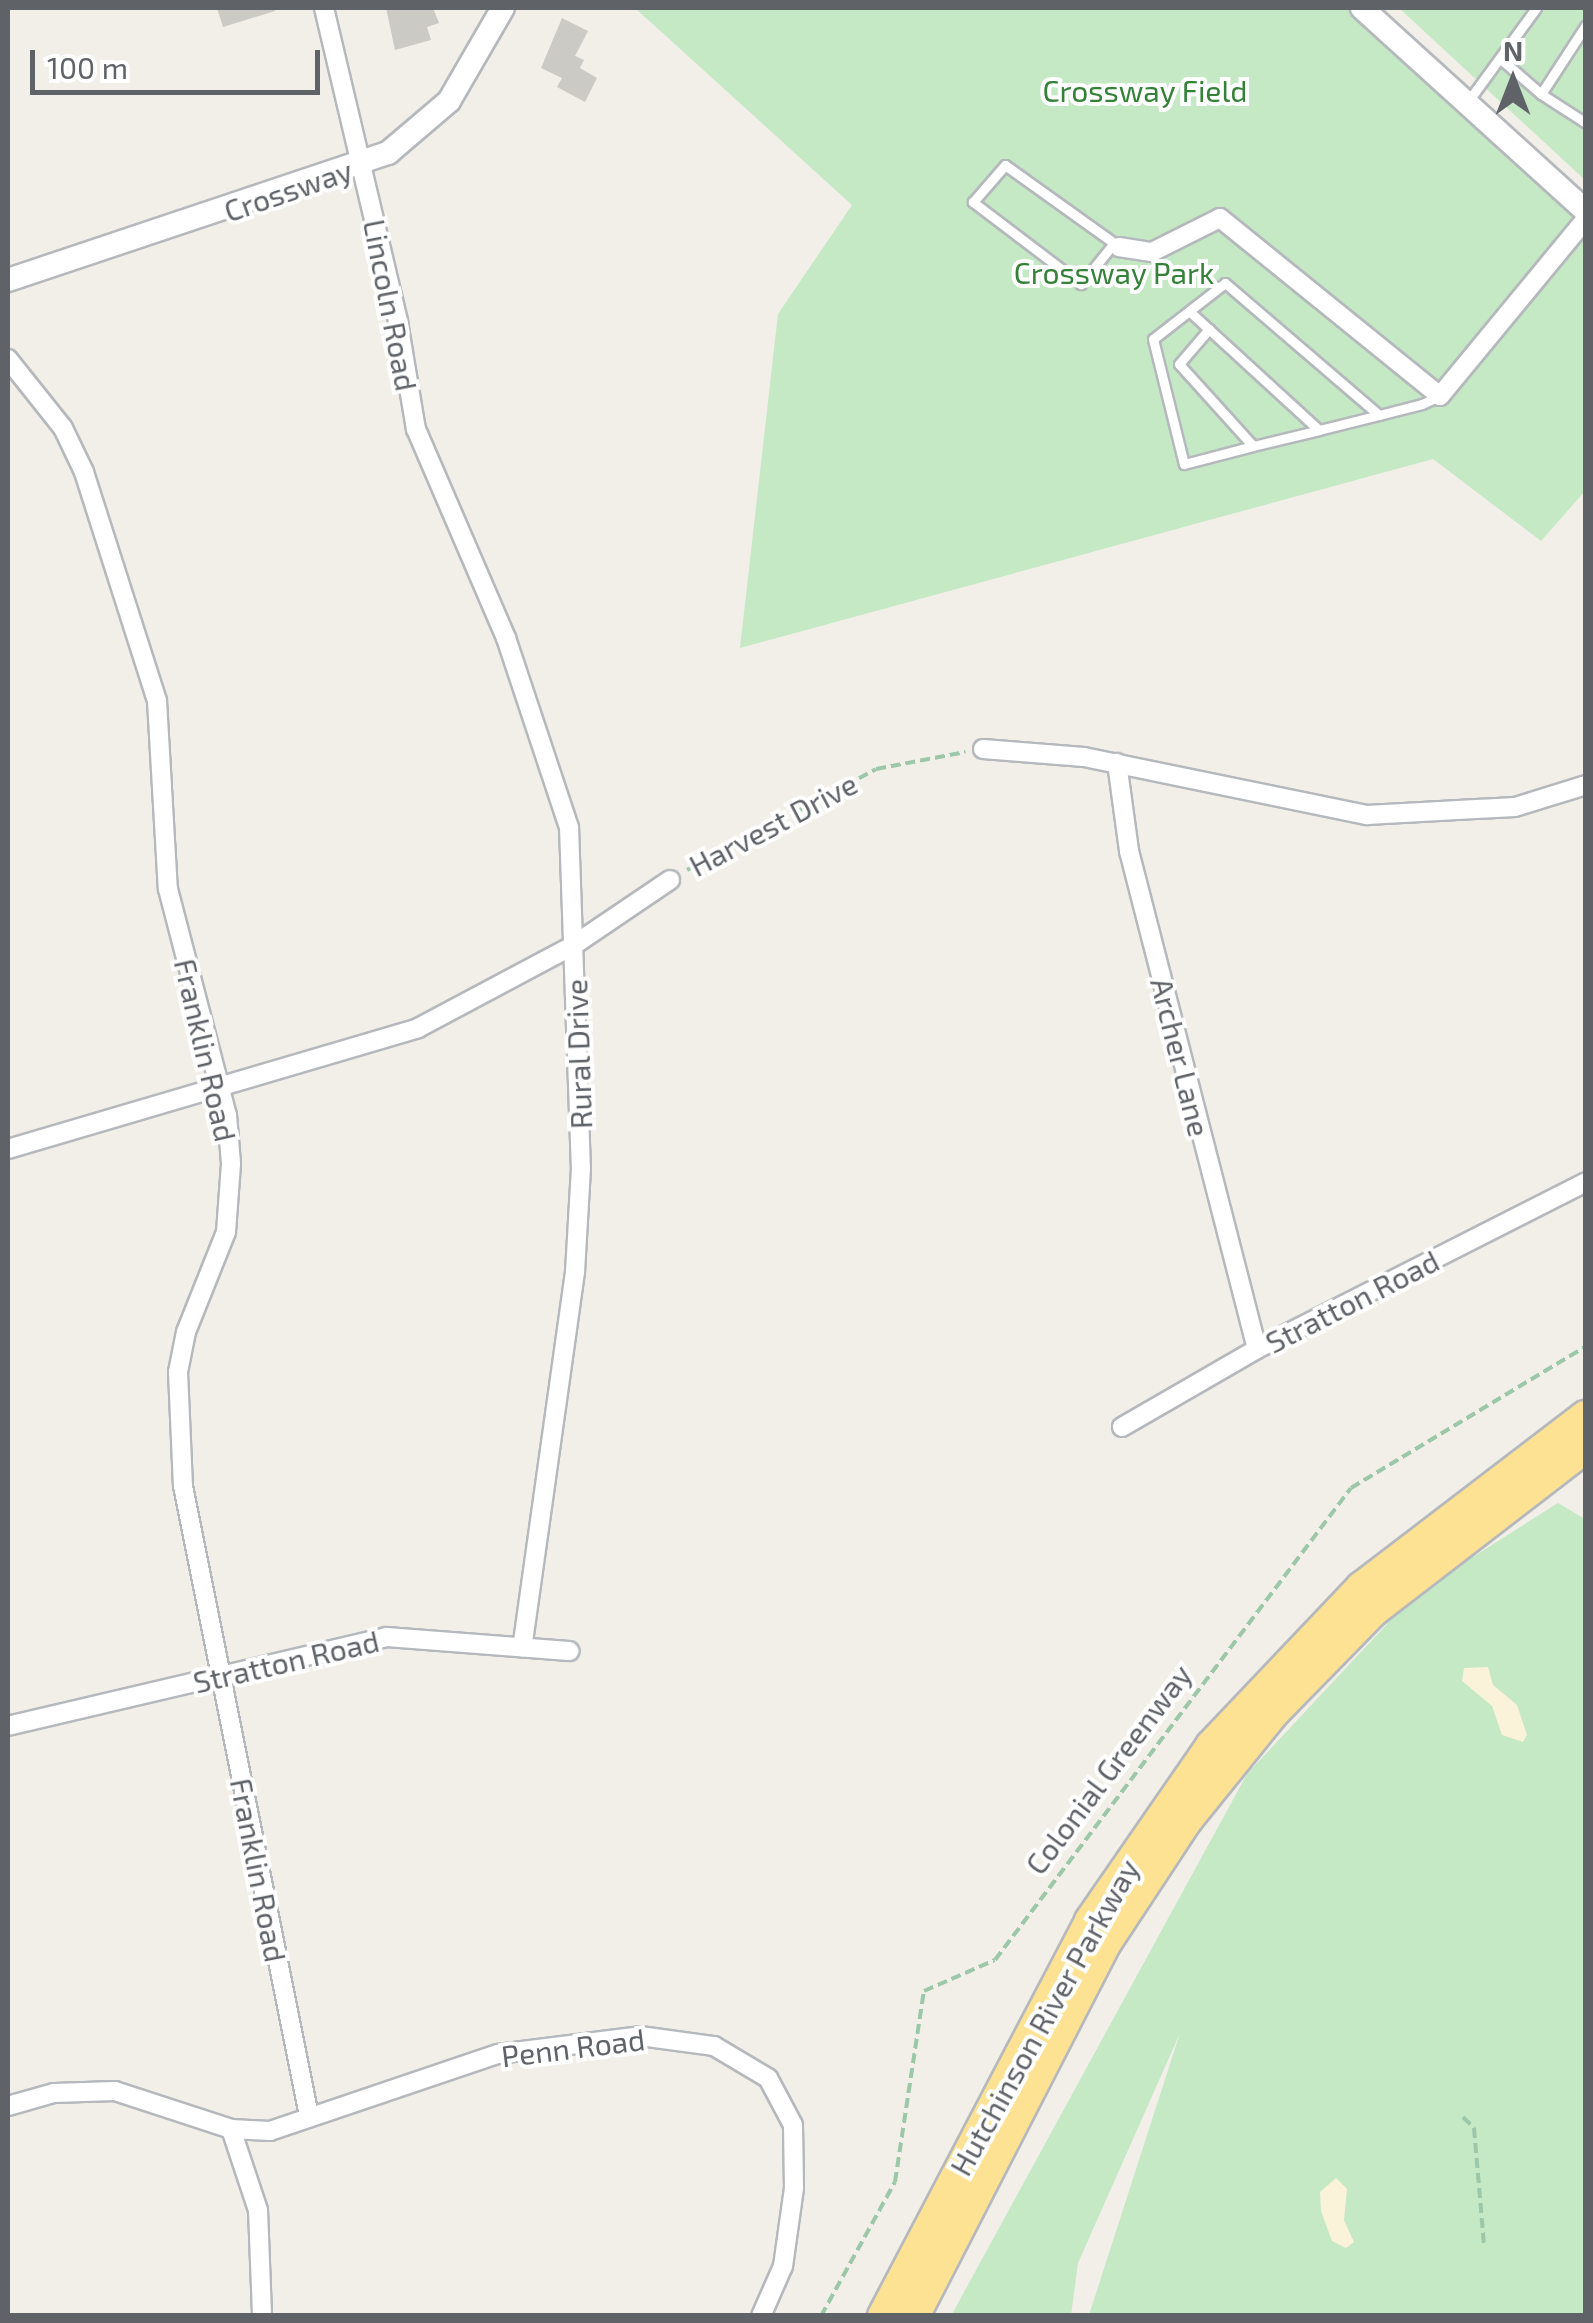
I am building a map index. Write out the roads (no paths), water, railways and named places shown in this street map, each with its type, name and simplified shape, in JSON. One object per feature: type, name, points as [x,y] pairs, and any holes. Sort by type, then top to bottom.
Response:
[{"type":"highway","name":"Hutchinson River Parkway","points":[[884,2316],[1091,1920],[1201,1760],[1362,1588],[1586,1417]]},
{"type":"highway","name":"Hutchinson River Parkway","points":[[913,2316],[1106,1941],[1195,1808],[1272,1712],[1373,1610],[1586,1446]]},
{"type":"street","name":"Lincoln Road","points":[[324,8],[398,322],[406,388],[437,483]]},
{"type":"street","name":"Crossway","points":[[8,280],[363,166],[434,120],[503,8]]},
{"type":"street","points":[[1117,245],[1152,252],[1220,218],[1440,396],[1586,215],[1362,8]]},
{"type":"street","name":"Franklin Road","points":[[8,360],[63,428],[84,472],[147,661],[163,761],[168,890],[220,1088],[231,1204],[186,1332],[177,1425],[220,1675],[309,2116]]},
{"type":"street","name":"Rural Drive","points":[[437,483],[506,638],[569,827],[581,1168],[575,1272],[522,1646]]},
{"type":"street","points":[[983,750],[1117,762],[1367,816],[1515,807],[1586,785]]},
{"type":"street","name":"Archer Lane","points":[[1117,762],[1129,851],[1256,1349]]},
{"type":"street","name":"Harvest Drive","points":[[8,1149],[418,1028],[574,945],[670,880]]},
{"type":"street","name":"Stratton Road","points":[[1122,1427],[1256,1349],[1586,1182]]},
{"type":"street","name":"Stratton Road","points":[[8,1726],[386,1637],[569,1651]]},
{"type":"street","name":"Penn Road","points":[[231,2129],[270,2130],[498,2054],[640,2036],[714,2046],[768,2078],[793,2126],[794,2188],[783,2266],[760,2316]]},
{"type":"street","points":[[8,2106],[54,2093],[115,2091],[231,2129],[258,2210],[262,2316]]},
{"type":"lane","points":[[1467,102],[1502,60],[1536,8]]},
{"type":"lane","points":[[1541,94],[1586,25]]},
{"type":"lane","points":[[1502,60],[1541,94],[1586,123]]},
{"type":"lane","points":[[1005,165],[1117,245],[1081,284],[973,202],[1005,165]]},
{"type":"lane","points":[[1379,415],[1225,283],[1153,339],[1184,464],[1379,415],[1440,396]]},
{"type":"lane","points":[[1190,310],[1319,430]]},
{"type":"lane","points":[[1209,329],[1180,364],[1254,446]]},
{"type":"park label","name":"Crossway Field","points":[[1145,90]]},
{"type":"park label","name":"Crossway Park","points":[[1114,272]]}]
